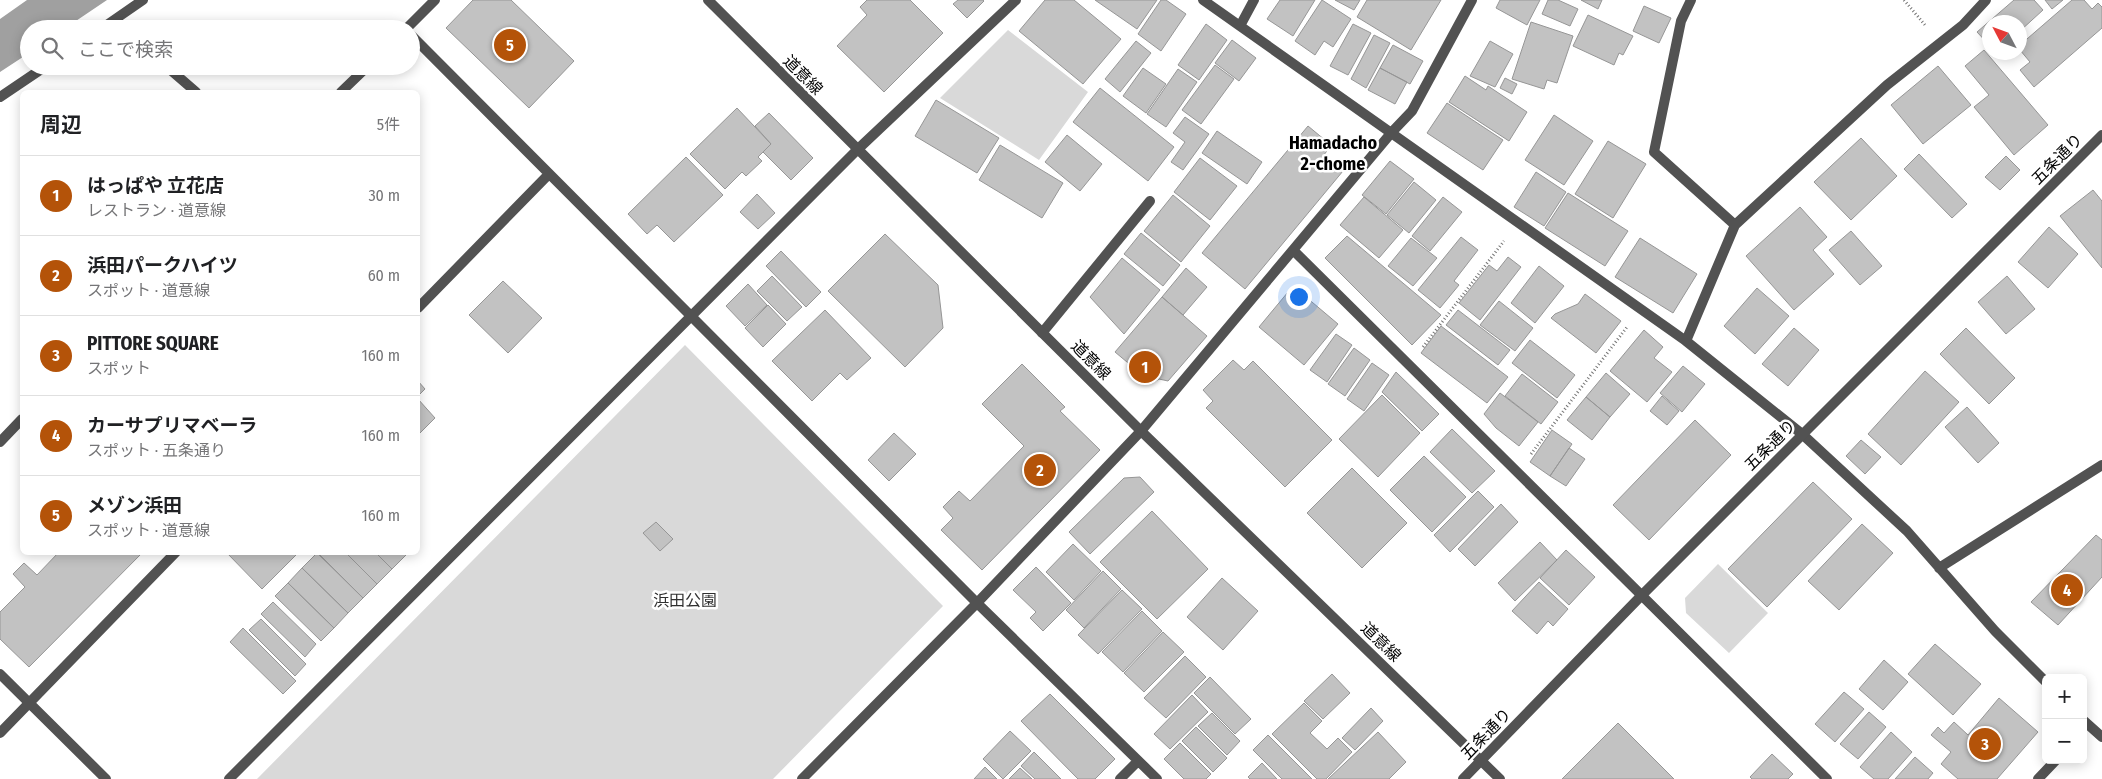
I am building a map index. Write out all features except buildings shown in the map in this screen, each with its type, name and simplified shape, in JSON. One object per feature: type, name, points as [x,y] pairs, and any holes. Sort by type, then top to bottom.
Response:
[{"type":"street","points":[[114,20],[143,0]]},
{"type":"street","points":[[415,20],[435,0]]},
{"type":"street","name":"道意線","points":[[708,0],[1141,431],[1500,779]]},
{"type":"street","points":[[229,779],[857,150],[1016,0]]},
{"type":"street","points":[[1203,0],[1686,341],[1802,434],[1907,531],[1995,631],[2042,678]]},
{"type":"street","points":[[1240,26],[1254,0]]},
{"type":"street","points":[[802,779],[977,603],[1141,431],[1392,132],[1412,111],[1472,0]]},
{"type":"street","points":[[1691,0],[1681,21],[1654,152],[1734,225]]},
{"type":"street","points":[[1686,341],[1734,225],[1887,85],[1963,25],[1986,0]]},
{"type":"street","points":[[420,44],[977,603],[1157,779]]},
{"type":"street","points":[[0,97],[33,75]]},
{"type":"street","points":[[176,75],[194,90]]},
{"type":"street","points":[[343,90],[359,75]]},
{"type":"street","name":"五条通り","points":[[1463,779],[1641,596],[2102,135]]},
{"type":"street","points":[[420,306],[549,174]]},
{"type":"street","points":[[1042,333],[1150,201]]},
{"type":"street","points":[[1293,250],[1827,779]]},
{"type":"street","points":[[0,442],[20,421]]},
{"type":"street","points":[[1939,568],[2102,465]]},
{"type":"street","points":[[0,733],[28,702],[173,555]]},
{"type":"street","points":[[0,674],[106,779]]},
{"type":"street","points":[[2087,727],[2102,736]]},
{"type":"street","points":[[1120,779],[1138,761]]},
{"type":"street","points":[[2038,779],[2052,764]]},
{"type":"path","points":[[1904,0],[1940,43]]},
{"type":"path","points":[[1409,365],[1518,222]]},
{"type":"path","points":[[1517,472],[1640,309]]},
{"type":"green space","points":[[1008,30],[1088,92],[1039,160],[940,98]]},
{"type":"green space","name":"浜田公園","points":[[685,345],[943,606],[773,779],[257,779]]},
{"type":"green space","points":[[1718,564],[1768,613],[1729,653],[1686,613],[1685,598]]},
{"type":"shaded area","points":[[27,0],[107,0],[77,20],[20,20],[20,59],[0,72],[0,19]]},
{"type":"place","name":"メゾン浜田","points":[[510,45]]},
{"type":"place","name":"はっぱや 立花店","points":[[1145,367]]},
{"type":"place","name":"浜田パークハイツ","points":[[1040,470]]},
{"type":"place","name":"カーサプリマベーラ","points":[[2067,590]]},
{"type":"place","name":"PITTORE SQUARE","points":[[1985,744]]},
{"type":"district","name":"Hamadacho 2-chome","points":[[1333,153]]}]
